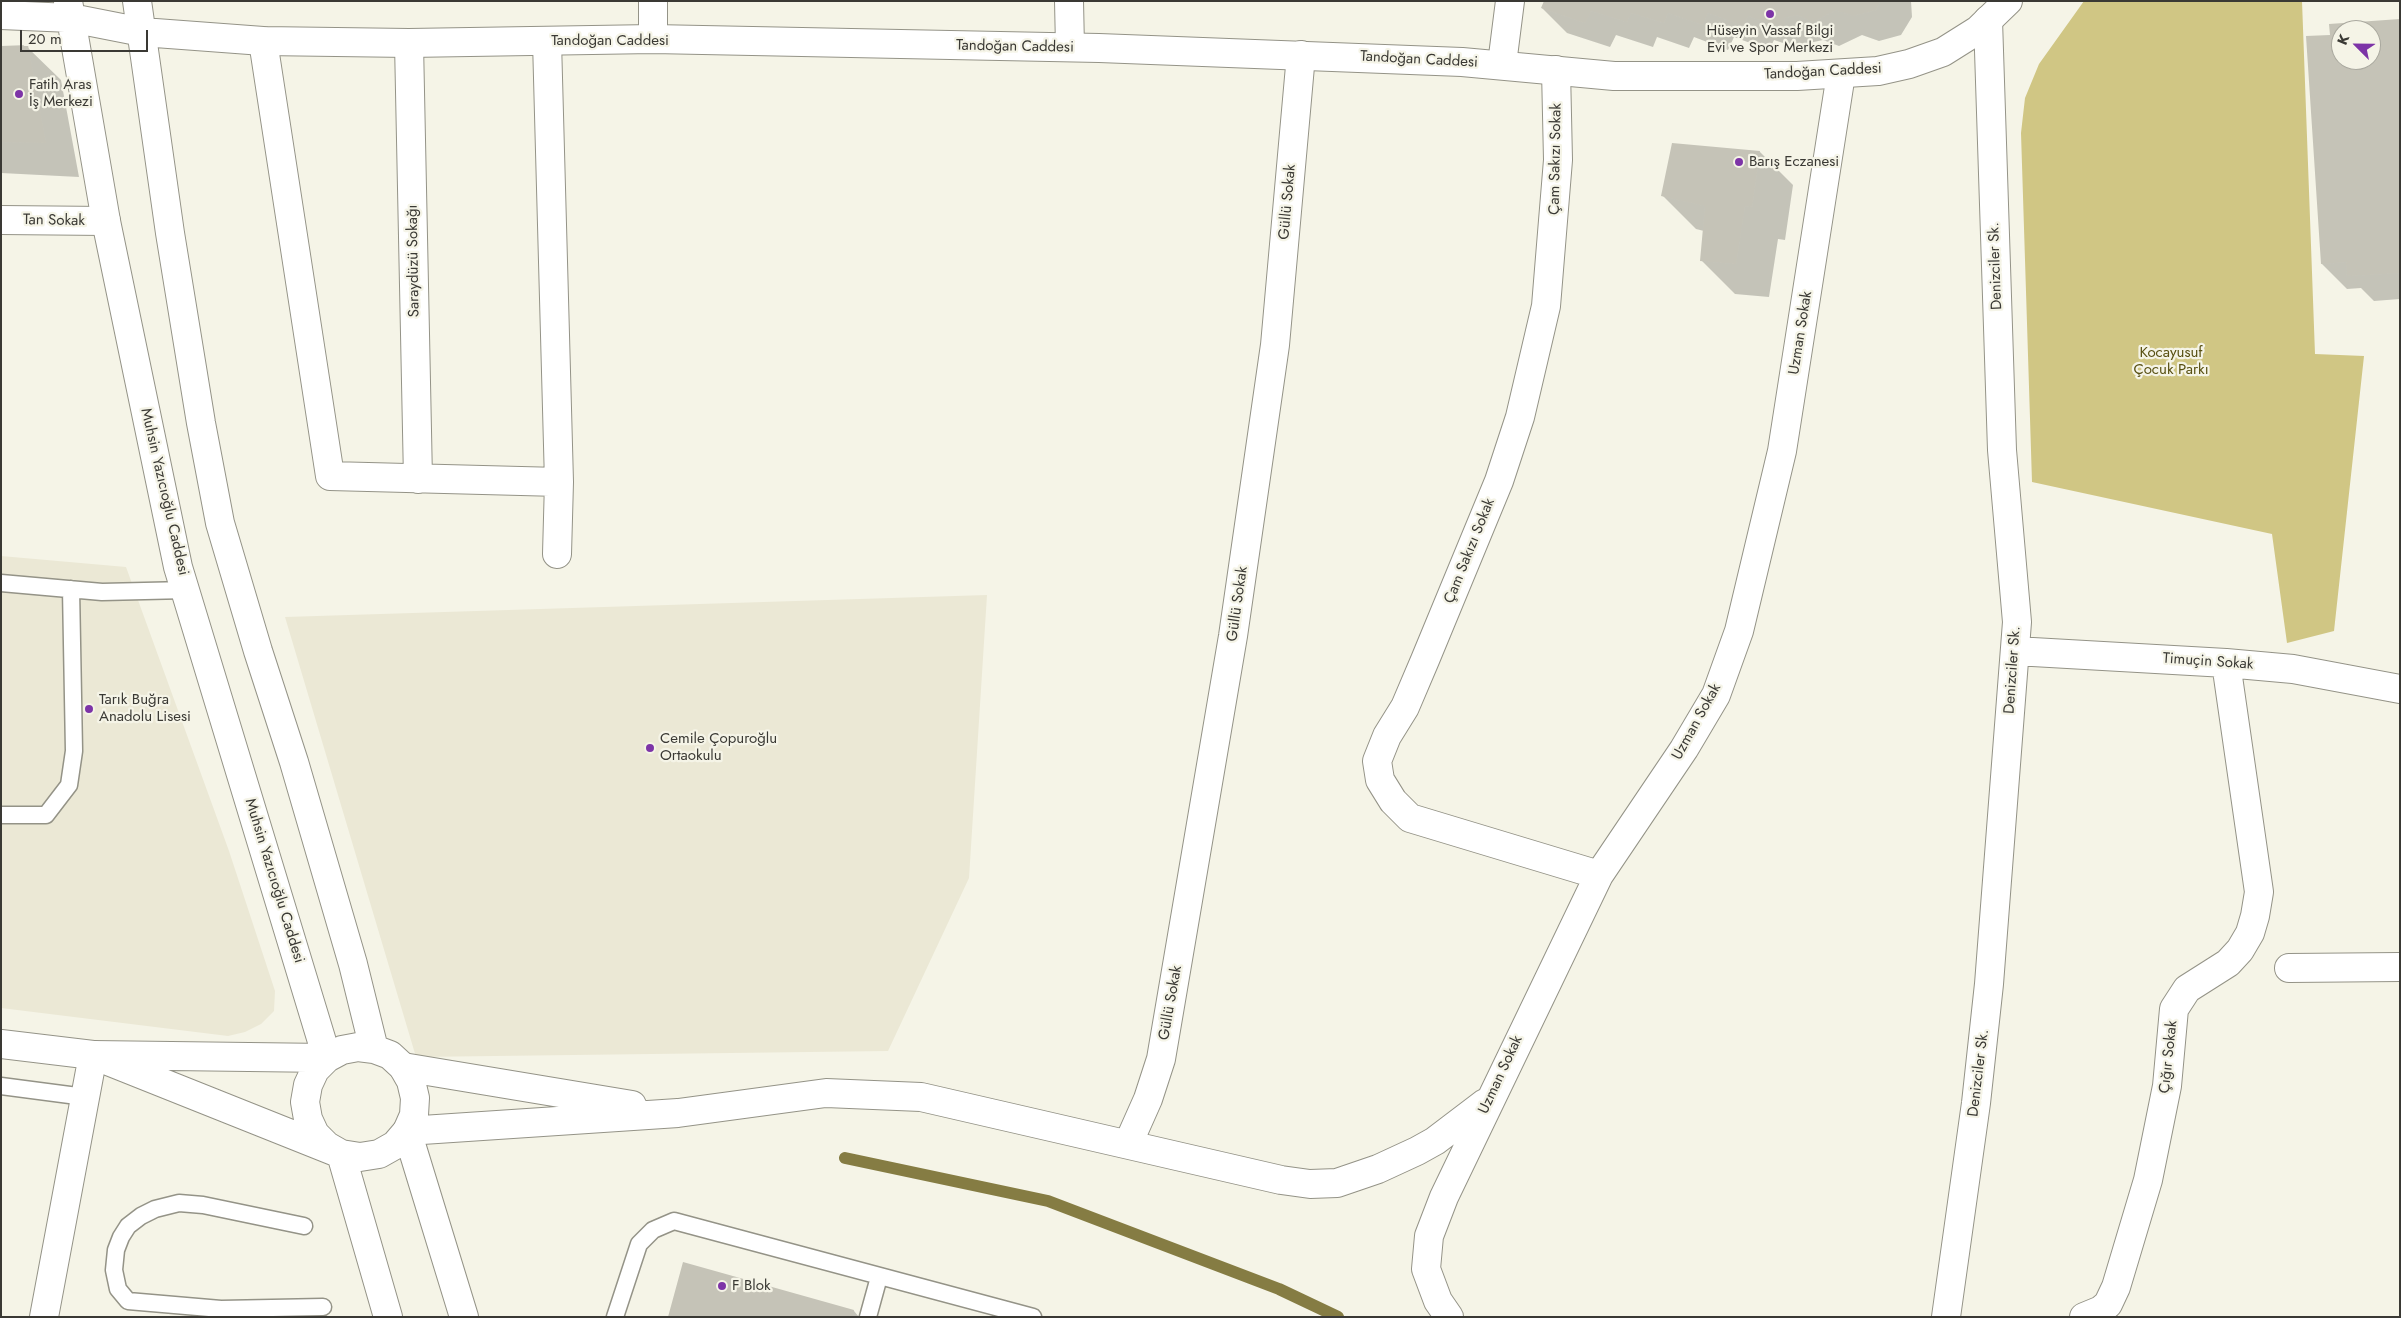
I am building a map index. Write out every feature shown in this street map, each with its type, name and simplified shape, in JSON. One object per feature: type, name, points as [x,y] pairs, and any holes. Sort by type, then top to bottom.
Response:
[{"type":"street","points":[[137,1],[171,242],[201,423],[220,523],[258,651],[294,762],[352,964],[374,1049]]},
{"type":"street","points":[[653,1],[653,39]]},
{"type":"street","points":[[1069,1],[1070,48]]},
{"type":"street","points":[[1502,64],[1510,1]]},
{"type":"street","name":"Tandoğan Caddesi","points":[[1,15],[70,10],[142,32],[262,41],[409,43],[653,39],[1070,48],[1301,55],[1502,64],[1614,76],[1841,74],[1878,71],[1909,64],[1943,52],[1978,30],[2008,1]]},
{"type":"street","name":"Muhsin Yazıcıoğlu Caddesi","points":[[70,10],[106,221],[171,535],[327,1058]]},
{"type":"street","name":"Denizciler Sk.","points":[[1946,1317],[1976,1103],[1989,984],[2017,622],[2002,450],[1988,20]]},
{"type":"street","points":[[262,41],[330,476],[559,482]]},
{"type":"street","points":[[547,41],[559,482],[557,554]]},
{"type":"street","name":"Saraydüzü Sokağı","points":[[409,43],[418,478]]},
{"type":"street","name":"Güllü Sokak","points":[[1128,1144],[1148,1099],[1161,1060],[1233,636],[1275,345],[1301,55]]},
{"type":"street","name":"Çam Sakızı Sokak","points":[[1556,70],[1558,160],[1546,306],[1520,417],[1499,480],[1425,660],[1405,707],[1387,736],[1377,761],[1380,780],[1393,801],[1410,818],[1599,875]]},
{"type":"street","name":"Uzman Sokak","points":[[1449,1317],[1438,1301],[1426,1269],[1429,1236],[1447,1189],[1599,875],[1684,749],[1716,695],[1739,631],[1782,451],[1841,74]]},
{"type":"street","name":"Tan Sokak","points":[[1,220],[106,221]]},
{"type":"street","name":"Timuçin Sokak","points":[[2015,651],[2226,662],[2293,669],[2400,689]]},
{"type":"street","name":"Çığır Sokak","points":[[2084,1317],[2101,1310],[2108,1304],[2116,1287],[2146,1188],[2167,1086],[2174,1009],[2187,989],[2228,963],[2240,950],[2250,933],[2255,916],[2259,892],[2226,662]]},
{"type":"street","points":[[2290,968],[2400,966]]},
{"type":"street","points":[[1,1044],[93,1055],[327,1058]]},
{"type":"street","points":[[93,1055],[341,1154],[360,1157],[379,1154],[395,1145],[407,1131],[414,1115],[415,1098],[411,1081],[403,1067],[390,1055],[374,1049],[358,1047],[342,1050],[327,1058],[315,1070],[308,1085],[305,1102],[308,1119],[315,1134],[327,1146],[341,1154],[388,1317]]},
{"type":"street","points":[[44,1317],[93,1055]]},
{"type":"street","points":[[403,1067],[678,1113]]},
{"type":"street","points":[[407,1131],[678,1113],[826,1093],[921,1097],[1281,1180],[1310,1184],[1337,1183],[1378,1170],[1435,1141],[1490,1099]]},
{"type":"street","points":[[407,1131],[464,1317]]},
{"type":"lane","points":[[1,583],[102,592],[187,590]]},
{"type":"lane","points":[[1,814],[46,814],[70,785],[74,751],[71,589]]},
{"type":"lane","points":[[1,1086],[85,1097]]},
{"type":"lane","points":[[304,1226],[203,1205],[179,1204],[155,1209],[141,1216],[128,1226],[116,1250],[114,1270],[118,1289],[128,1301],[220,1313],[323,1307]]},
{"type":"lane","points":[[615,1317],[638,1244],[653,1230],[674,1221],[1033,1317]]},
{"type":"lane","points":[[868,1317],[879,1277]]},
{"type":"shaded area","name":"Tarık Buğra Anadolu Lisesi","points":[[1,556],[126,567],[229,851],[275,991],[274,1011],[261,1024],[245,1032],[228,1036],[1,1008]]},
{"type":"shaded area","name":"Cemile Çopuroğlu Ortaokulu","points":[[987,595],[969,878],[888,1051],[416,1057],[285,617]]},
{"type":"green space","name":"Kocayusuf Çocuk Parkı","points":[[2084,1],[2302,1],[2315,354],[2364,356],[2334,631],[2287,643],[2272,534],[2032,482],[2021,133],[2025,98],[2039,64]]},
{"type":"building","name":"Hüseyin Vassaf Bilgi Evi ve Spor Merkezi","points":[[1544,1],[1881,1],[1876,10],[1853,16],[1836,10],[1813,22],[1797,15],[1784,18],[1785,28],[1748,16],[1744,26],[1708,13],[1703,25],[1668,13],[1664,23],[1631,13],[1627,22],[1591,11],[1585,23],[1541,8]]},
{"type":"building","points":[[2400,19],[2400,273],[2347,276],[2346,262],[2321,264],[2306,36],[2330,35],[2329,24],[2331,24],[2331,70],[2381,70],[2381,20]]},
{"type":"building","name":"Fatih Aras İş Merkezi","points":[[28,45],[46,143],[1,142],[1,46]]},
{"type":"building","points":[[1672,143],[1760,151],[1752,207],[1745,206],[1736,264],[1700,261],[1705,206],[1661,196]]},
{"type":"building","name":"F Blok","points":[[683,1262],[854,1310],[853,1317],[668,1317]]},
{"type":"waterway","points":[[845,1158],[1048,1201],[1279,1289],[1338,1317]]},
{"type":"place","name":"Hüseyin Vassaf Bilgi Evi ve Spor Merkezi","points":[[1770,14]]},
{"type":"place","name":"Fatih Aras İş Merkezi","points":[[19,94]]},
{"type":"place","name":"Barış Eczanesi","points":[[1739,162]]},
{"type":"place","name":"Tarık Buğra Anadolu Lisesi","points":[[89,709]]},
{"type":"place","name":"Cemile Çopuroğlu Ortaokulu","points":[[650,748]]},
{"type":"place","name":"F Blok","points":[[722,1286]]}]
